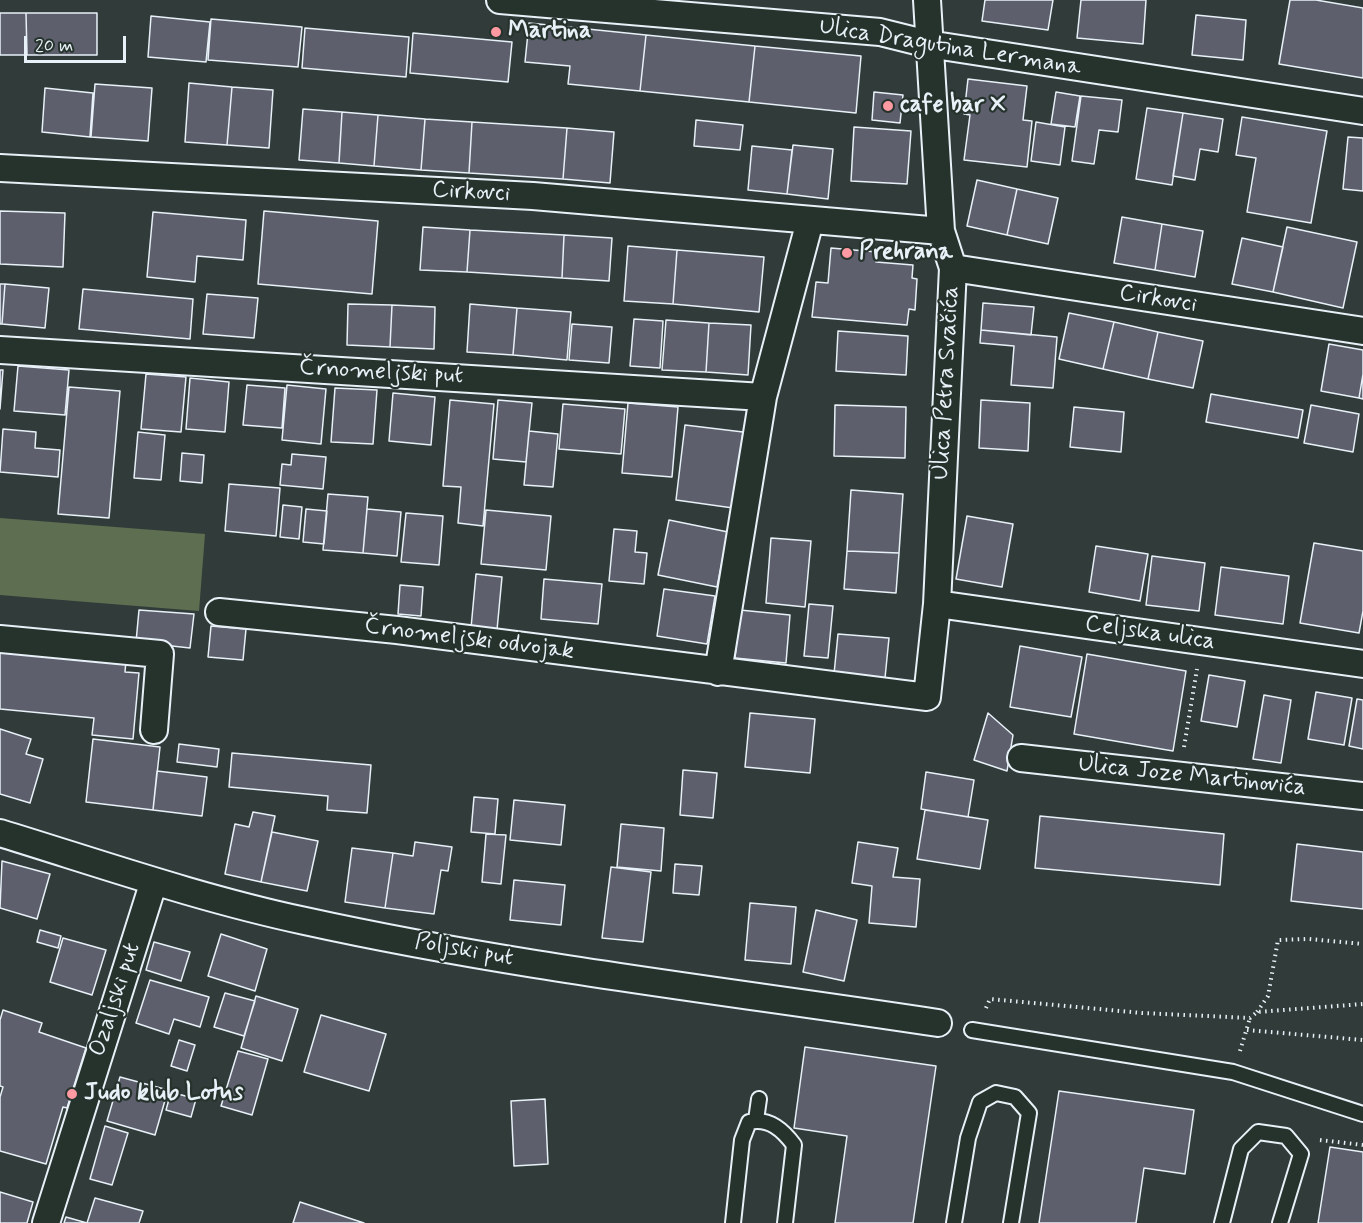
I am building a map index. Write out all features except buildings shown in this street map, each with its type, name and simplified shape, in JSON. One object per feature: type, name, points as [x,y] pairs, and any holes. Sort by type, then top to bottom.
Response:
[{"type":"street","name":"Ulica Dragutina Lermana","points":[[500,0],[662,7],[879,32],[928,44],[1363,111]]},
{"type":"street","name":"Ulica Petra Svačića","points":[[927,0],[941,231],[953,268],[937,604],[927,697]]},
{"type":"street","name":"Cirkovci","points":[[0,168],[533,196],[941,231]]},
{"type":"street","points":[[718,672],[763,397],[810,221]]},
{"type":"street","name":"Cirkovci","points":[[953,268],[1363,331]]},
{"type":"street","name":"Črnomeljski put","points":[[0,350],[763,397]]},
{"type":"street","name":"Celjska ulica","points":[[937,604],[1363,664]]},
{"type":"street","name":"Črnomeljski odvojak","points":[[219,612],[397,630],[927,697]]},
{"type":"street","points":[[0,639],[160,654],[154,730]]},
{"type":"street","name":"Ulica Joze Martinovića","points":[[1021,758],[1363,796]]},
{"type":"street","name":"Poljski put","points":[[0,833],[154,881],[304,921],[506,959],[938,1023]]},
{"type":"street","name":"Ozaljski put","points":[[46,1223],[154,881]]},
{"type":"lane","points":[[974,1030],[1233,1072],[1363,1114]]},
{"type":"lane","points":[[954,1223],[968,1138],[980,1102],[996,1093],[1015,1097],[1029,1113],[1011,1223]]},
{"type":"lane","points":[[756,1120],[759,1099]]},
{"type":"lane","points":[[733,1223],[742,1140],[749,1122],[756,1120],[780,1127],[794,1145],[785,1223]]},
{"type":"lane","points":[[1222,1223],[1241,1149],[1258,1132],[1286,1136],[1300,1154],[1280,1223]]},
{"type":"path","points":[[1179,776],[1202,642]]},
{"type":"path","points":[[1233,1072],[1251,1018],[1268,996],[1278,940],[1310,939],[1363,944]]},
{"type":"path","points":[[974,1030],[990,999],[1142,1013],[1251,1018]]},
{"type":"path","points":[[1257,1012],[1363,1004]]},
{"type":"path","points":[[1247,1030],[1363,1040]]},
{"type":"path","points":[[1286,1136],[1363,1145]]},
{"type":"green space","points":[[0,518],[205,534],[199,611],[0,595]]},
{"type":"place","name":"Martina","points":[[496,32]]},
{"type":"place","name":"cafe bar X","points":[[888,106]]},
{"type":"place","name":"Prehrana","points":[[847,253]]},
{"type":"place","name":"Judo klub Lotus","points":[[72,1094]]}]
